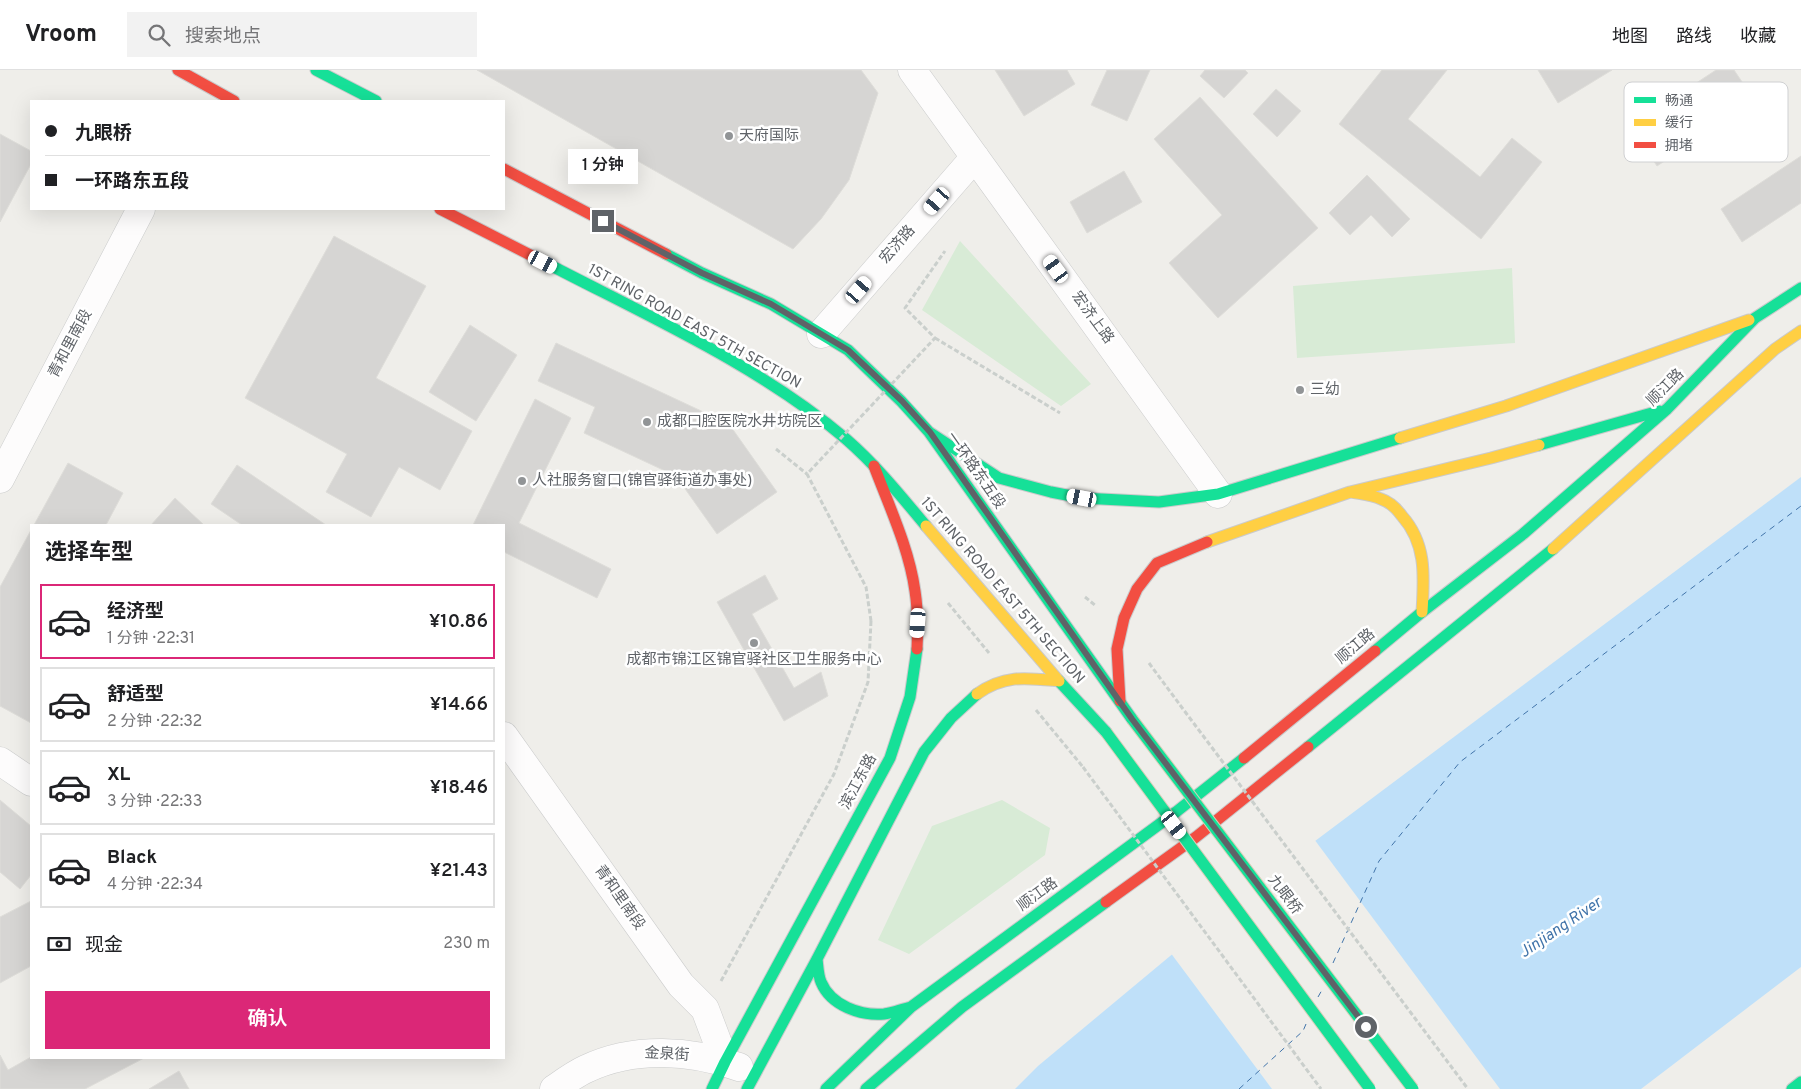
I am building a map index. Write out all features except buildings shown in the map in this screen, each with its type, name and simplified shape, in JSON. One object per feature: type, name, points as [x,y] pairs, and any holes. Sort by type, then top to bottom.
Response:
[{"type":"main road","points":[[178,70],[201,94],[229,100]]},
{"type":"main road","points":[[316,70],[374,100]]},
{"type":"main road","name":"一环路东五段","points":[[505,170],[702,273],[771,304],[853,356],[902,401],[930,432],[1132,719]]},
{"type":"main road","name":"1ST RING ROAD EAST 5TH SECTION","points":[[442,210],[680,333],[773,385],[807,407],[873,464],[1059,681],[1106,732],[1370,1089]]},
{"type":"main road","name":"顺江路","points":[[826,1089],[911,1007],[1176,812],[1314,702],[1422,612],[1522,534],[1667,409],[1755,318],[1801,288]]},
{"type":"main road","points":[[930,432],[1000,478],[1051,492],[1082,498],[1160,502],[1218,494],[1506,406],[1755,318]]},
{"type":"main road","points":[[866,1089],[962,1007],[1196,837],[1542,559],[1735,384],[1775,349],[1801,331]]},
{"type":"main road","points":[[1710,393],[1735,384]]},
{"type":"main road","points":[[1120,701],[1118,649],[1124,618],[1137,589],[1157,563],[1183,551],[1350,492],[1491,458],[1667,409],[1693,399]]},
{"type":"main road","name":"滨江东路","points":[[712,1089],[890,758],[906,710],[916,653],[918,623],[915,590],[905,551],[873,464]]},
{"type":"main road","points":[[1350,492],[1381,499],[1393,506],[1415,531],[1421,547],[1424,570],[1422,612]]},
{"type":"main road","points":[[751,1081],[818,959],[924,752],[975,694],[989,686],[1010,679],[1059,681]]},
{"type":"main road","name":"九眼桥","points":[[1132,719],[1413,1089]]},
{"type":"main road","name":"顺江路","points":[[818,959],[818,973],[823,986],[833,998],[845,1006],[862,1013],[882,1015],[911,1007]]},
{"type":"main road","points":[[1792,1089],[1801,1082]]},
{"type":"street","name":"宏济上路","points":[[912,70],[1218,494]]},
{"type":"street","name":"宏济路","points":[[821,334],[975,157]]},
{"type":"street","name":"青和里南段","points":[[0,479],[140,210]]},
{"type":"street","name":"青和里南段","points":[[505,737],[681,985],[705,1010],[725,1062]]},
{"type":"street","points":[[0,761],[30,781]]},
{"type":"street","name":"金泉街","points":[[554,1089],[585,1069],[612,1058],[644,1052],[670,1053],[725,1062],[751,1081]]},
{"type":"path","points":[[944,251],[905,308],[935,338],[1060,413]]},
{"type":"path","points":[[807,474],[935,338]]},
{"type":"path","points":[[705,1010],[834,774],[868,682],[871,622],[866,588],[807,474],[776,449]]},
{"type":"path","points":[[1180,705],[1468,1089]]},
{"type":"path","points":[[1083,767],[1321,1089]]},
{"type":"green space","points":[[960,241],[1091,384],[1061,406],[922,310]]},
{"type":"green space","points":[[1512,268],[1515,343],[1297,358],[1293,286]]},
{"type":"green space","points":[[1002,800],[1050,828],[1045,855],[909,954],[878,940],[932,826]]},
{"type":"water","name":"Jinjiang River","points":[[1801,477],[1801,967],[1641,1089],[1015,1089],[1038,1066],[1247,892]]},
{"type":"pier","points":[[1314,839],[1500,1089],[1272,1089],[1170,952],[1245,890]]},
{"type":"ferry route","points":[[1333,963],[1379,861],[1460,762],[1801,506]]},
{"type":"ferry route","points":[[1318,997],[1322,990]]},
{"type":"ferry route","points":[[1239,1089],[1303,1031],[1306,1024]]},
{"type":"traffic: fast","points":[[316,70],[374,100]]},
{"type":"traffic: fast","points":[[666,254],[702,273],[771,304],[848,350],[901,401],[929,432],[1132,719]]},
{"type":"traffic: fast","points":[[548,264],[664,323],[777,388],[813,413],[868,459],[926,526]]},
{"type":"traffic: fast","points":[[1375,651],[1523,534],[1667,409],[1755,318],[1801,288]]},
{"type":"traffic: fast","points":[[1539,445],[1659,411]]},
{"type":"traffic: fast","points":[[929,432],[999,478],[1082,498],[1159,502],[1218,494],[1400,438]]},
{"type":"traffic: fast","points":[[1308,747],[1553,549]]},
{"type":"traffic: fast","points":[[712,1089],[890,758],[910,697],[917,649]]},
{"type":"traffic: fast","points":[[1058,680],[1106,732]]},
{"type":"traffic: fast","points":[[747,1089],[817,959],[924,752],[951,718],[977,694]]},
{"type":"traffic: fast","points":[[1132,719],[1413,1089]]},
{"type":"traffic: fast","points":[[1106,732],[1370,1089]]},
{"type":"traffic: fast","points":[[826,1089],[911,1007],[1176,812],[1244,758]]},
{"type":"traffic: fast","points":[[866,1089],[962,1007],[1106,902]]},
{"type":"traffic: fast","points":[[817,959],[820,979],[826,990],[839,1003],[848,1008],[875,1014],[911,1007]]},
{"type":"traffic: fast","points":[[1792,1089],[1801,1082]]},
{"type":"traffic: slow","points":[[1400,438],[1506,406],[1749,320]]},
{"type":"traffic: slow","points":[[1553,549],[1775,349],[1801,331]]},
{"type":"traffic: slow","points":[[1207,542],[1350,492],[1539,445]]},
{"type":"traffic: slow","points":[[1351,492],[1374,496],[1387,502],[1398,511],[1410,527],[1420,549],[1422,561],[1422,612]]},
{"type":"traffic: slow","points":[[926,526],[1058,680]]},
{"type":"traffic: slow","points":[[977,694],[997,683],[1007,680],[1059,681]]},
{"type":"traffic: jam","points":[[178,70],[232,100]]},
{"type":"traffic: jam","points":[[505,170],[666,254]]},
{"type":"traffic: jam","points":[[442,210],[548,264]]},
{"type":"traffic: jam","points":[[874,466],[898,527],[912,575],[917,612],[917,649]]},
{"type":"traffic: jam","points":[[1120,701],[1117,649],[1124,618],[1137,589],[1157,563],[1207,542]]},
{"type":"traffic: jam","points":[[1244,758],[1375,651]]},
{"type":"traffic: jam","points":[[1106,902],[1196,837],[1308,747]]},
{"type":"place","name":"天府国际","points":[[729,136]]},
{"type":"place","name":"三幼","points":[[1300,390]]},
{"type":"place","name":"成都口腔医院水井坊院区","points":[[647,422]]},
{"type":"place","name":"人社服务窗口(锦官驿街道办事处)","points":[[522,481]]},
{"type":"place","name":"成都市锦江区锦官驿社区卫生服务中心","points":[[754,643]]},
{"type":"route","points":[[603,221],[702,273],[771,304],[848,350],[902,401],[930,432],[1132,719],[1366,1027]]}]
